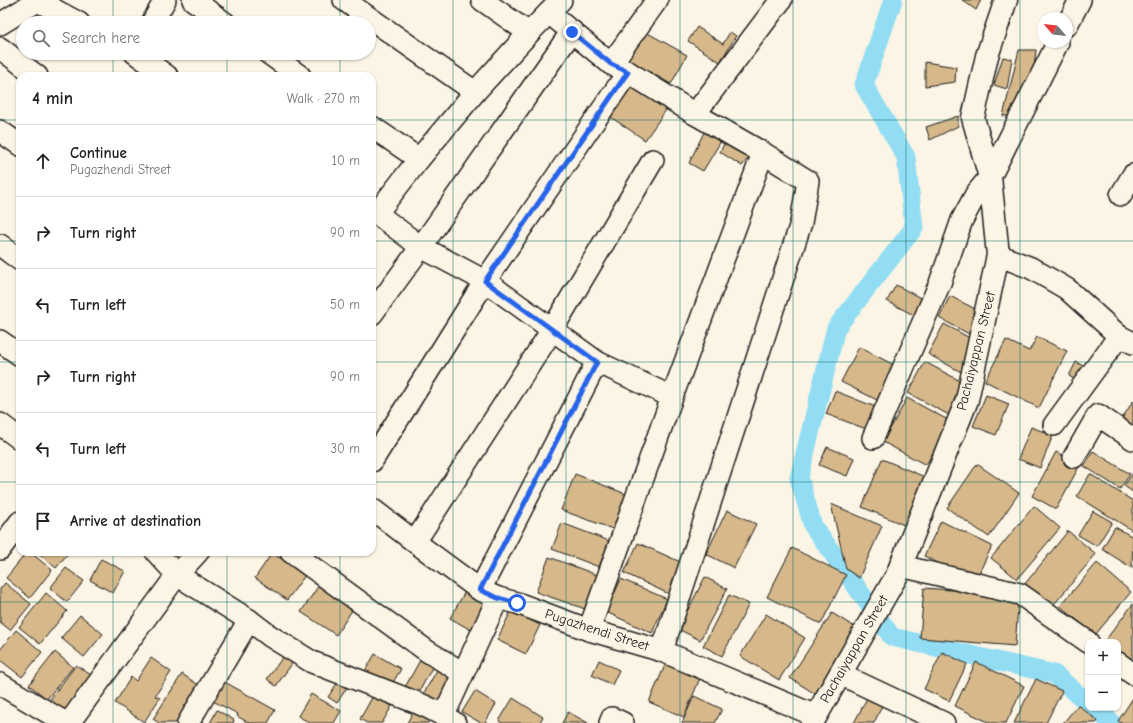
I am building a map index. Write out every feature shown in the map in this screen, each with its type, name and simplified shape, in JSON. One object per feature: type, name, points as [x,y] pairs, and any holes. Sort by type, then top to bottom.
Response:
[{"type":"main road","name":"Pachaiyappan Street","points":[[814,720],[899,571],[967,400],[998,255],[990,177],[972,118],[987,56],[1006,0]]},
{"type":"street","points":[[0,24],[39,0],[67,16]]},
{"type":"street","points":[[156,16],[165,0]]},
{"type":"street","points":[[192,0],[215,16]]},
{"type":"street","points":[[344,0],[367,16]]},
{"type":"street","points":[[482,0],[529,33]]},
{"type":"street","points":[[376,455],[620,68],[657,0]]},
{"type":"street","points":[[695,114],[782,0]]},
{"type":"street","points":[[1073,13],[1080,0]]},
{"type":"street","points":[[376,209],[475,92],[555,6],[572,32],[620,68],[808,181],[801,223],[662,651]]},
{"type":"street","points":[[376,22],[475,92]]},
{"type":"street","points":[[376,309],[572,32]]},
{"type":"street","points":[[0,48],[32,72]]},
{"type":"street","points":[[873,438],[940,283],[962,220],[976,194],[990,177],[1055,48]]},
{"type":"street","points":[[145,60],[161,72]]},
{"type":"street","points":[[278,60],[294,72]]},
{"type":"street","points":[[376,130],[418,159]]},
{"type":"street","points":[[0,131],[16,142]]},
{"type":"street","points":[[589,630],[672,397],[763,153]]},
{"type":"street","points":[[415,542],[552,330],[653,160]]},
{"type":"street","points":[[1121,195],[1133,175]]},
{"type":"street","points":[[376,213],[421,247],[485,281],[597,362],[672,397]]},
{"type":"street","points":[[0,245],[16,257]]},
{"type":"street","points":[[998,255],[1032,268],[1067,289],[1126,339],[1054,425]]},
{"type":"street","points":[[0,341],[16,353]]},
{"type":"street","points":[[160,556],[177,575],[312,662],[423,704],[450,719],[463,673],[489,594],[597,362]]},
{"type":"street","points":[[1074,457],[1098,415],[1133,439]]},
{"type":"street","points":[[0,424],[16,435]]},
{"type":"street","name":"Pugazhendi Street","points":[[376,512],[415,542],[489,594],[589,630],[662,651],[814,720]]},
{"type":"street","points":[[0,549],[11,524]]},
{"type":"street","points":[[69,723],[177,575],[194,556]]},
{"type":"street","points":[[296,556],[427,651],[463,673]]},
{"type":"street","points":[[899,571],[1020,594],[1085,640]]},
{"type":"street","points":[[188,723],[249,620]]},
{"type":"street","points":[[1121,665],[1133,674]]},
{"type":"street","points":[[844,667],[944,723]]},
{"type":"street","points":[[0,684],[66,723]]},
{"type":"street","points":[[610,723],[612,718],[623,723]]},
{"type":"building","points":[[962,0],[981,0],[976,10]]},
{"type":"building","points":[[697,27],[723,44],[730,32],[736,36],[720,62],[688,41]]},
{"type":"building","points":[[644,31],[687,55],[671,84],[628,60]]},
{"type":"building","points":[[1019,50],[1036,50],[1032,87],[1016,116],[1003,116]]},
{"type":"building","points":[[1003,57],[1012,59],[1007,89],[994,85]]},
{"type":"building","points":[[925,62],[956,67],[955,82],[925,86]]},
{"type":"building","points":[[632,82],[668,107],[645,140],[609,116]]},
{"type":"building","points":[[958,116],[958,126],[930,140],[926,127]]},
{"type":"building","points":[[707,126],[724,136],[703,171],[689,163]]},
{"type":"building","points":[[725,142],[750,156],[742,166],[720,152]]},
{"type":"building","points":[[896,285],[930,303],[921,319],[887,301]]},
{"type":"building","points":[[950,296],[983,313],[971,335],[939,318]]},
{"type":"building","points":[[944,324],[977,342],[961,372],[928,354]]},
{"type":"building","points":[[1037,337],[1067,351],[1039,408],[985,381],[1006,340],[1029,351]]},
{"type":"building","points":[[859,347],[900,368],[883,403],[841,382]]},
{"type":"building","points":[[925,362],[966,384],[949,415],[908,393]]},
{"type":"building","points":[[1076,362],[1087,368],[1079,382],[1069,376]]},
{"type":"building","points":[[835,391],[878,408],[869,430],[826,414]]},
{"type":"building","points":[[986,395],[1009,404],[996,435],[973,426]]},
{"type":"building","points":[[907,398],[950,421],[926,465],[883,442]]},
{"type":"building","points":[[1133,401],[1133,425],[1129,432],[1118,425]]},
{"type":"building","points":[[1031,427],[1053,435],[1040,468],[1018,459]]},
{"type":"building","points":[[827,447],[854,458],[847,476],[819,465]]},
{"type":"building","points":[[1093,451],[1130,474],[1120,489],[1084,466]]},
{"type":"building","points":[[1056,452],[1080,465],[1056,509],[1032,496]]},
{"type":"building","points":[[882,459],[925,477],[904,525],[862,507]]},
{"type":"building","points":[[977,464],[1019,493],[989,537],[947,508]]},
{"type":"building","points":[[1133,473],[1133,492],[1124,486]]},
{"type":"building","points":[[575,474],[631,496],[618,531],[561,510]]},
{"type":"building","points":[[1090,474],[1133,501],[1133,531],[1077,496]]},
{"type":"building","points":[[831,504],[882,526],[859,578],[846,569]]},
{"type":"building","points":[[1034,506],[1060,528],[1017,579],[991,558]]},
{"type":"building","points":[[727,510],[756,524],[734,568],[706,554]]},
{"type":"building","points":[[1093,511],[1112,522],[1097,546],[1078,535]]},
{"type":"building","points":[[941,521],[992,546],[975,581],[924,556]]},
{"type":"building","points":[[562,523],[609,541],[599,567],[552,549]]},
{"type":"building","points":[[1115,527],[1133,537],[1132,568],[1102,549]]},
{"type":"building","points":[[1068,531],[1096,554],[1051,608],[1024,585]]},
{"type":"building","points":[[638,543],[685,564],[671,595],[624,573]]},
{"type":"building","points":[[792,548],[846,575],[821,624],[767,597]]},
{"type":"building","points":[[24,556],[35,556],[52,570],[30,598],[6,578]]},
{"type":"building","points":[[42,556],[66,556],[56,568]]},
{"type":"building","points":[[270,556],[277,556],[306,574],[287,600],[255,578]]},
{"type":"building","points":[[549,557],[600,576],[588,610],[536,592]]},
{"type":"building","points":[[101,559],[125,571],[113,593],[90,580]]},
{"type":"building","points":[[1097,563],[1131,592],[1095,635],[1060,606]]},
{"type":"building","points":[[66,568],[84,581],[67,602],[50,588]]},
{"type":"building","points":[[705,577],[727,589],[700,640],[678,629]]},
{"type":"building","points":[[621,579],[667,599],[652,633],[606,612]]},
{"type":"building","points":[[321,582],[356,604],[336,635],[301,612]]},
{"type":"building","points":[[5,583],[31,604],[10,630],[0,622],[0,589]]},
{"type":"building","points":[[924,588],[1019,595],[1015,646],[920,638]]},
{"type":"building","points":[[466,590],[492,605],[476,633],[450,618]]},
{"type":"building","points":[[46,593],[67,611],[40,644],[19,627]]},
{"type":"building","points":[[729,595],[749,604],[722,656],[703,646]]},
{"type":"building","points":[[1133,604],[1133,656],[1129,661],[1121,654],[1121,639],[1106,639]]},
{"type":"building","points":[[511,611],[540,625],[526,654],[497,640]]},
{"type":"building","points":[[832,613],[861,631],[820,697],[790,678]]},
{"type":"building","points":[[766,614],[805,638],[779,680],[740,656]]},
{"type":"building","points":[[80,615],[103,634],[84,657],[61,638]]},
{"type":"building","points":[[16,630],[42,652],[22,677],[0,660],[0,650]]},
{"type":"building","points":[[55,652],[73,667],[47,699],[29,685]]},
{"type":"building","points":[[942,652],[967,664],[949,701],[924,689]]},
{"type":"building","points":[[424,653],[436,660],[417,696],[404,689]]},
{"type":"building","points":[[285,654],[294,661],[276,686],[267,679]]},
{"type":"building","points":[[375,654],[401,669],[389,689],[383,681],[365,671]]},
{"type":"building","points":[[151,658],[171,672],[155,696],[160,698],[144,722],[115,703],[131,677],[136,681]]},
{"type":"building","points":[[599,660],[619,670],[612,685],[592,675]]},
{"type":"building","points":[[976,662],[1024,686],[1006,723],[990,723],[955,706]]},
{"type":"building","points":[[666,663],[700,678],[684,717],[649,702]]},
{"type":"building","points":[[76,665],[100,681],[69,719],[48,702]]},
{"type":"building","points":[[440,665],[459,676],[440,709],[421,698]]},
{"type":"building","points":[[182,674],[206,690],[185,723],[159,723],[153,719]]},
{"type":"building","points":[[342,676],[351,681],[337,703],[328,697]]},
{"type":"building","points":[[1036,679],[1062,691],[1046,723],[1014,723]]},
{"type":"building","points":[[223,681],[275,710],[268,723],[249,723],[237,716],[238,714],[213,701]]},
{"type":"building","points":[[475,691],[496,704],[485,723],[481,723],[462,712]]},
{"type":"building","points":[[311,694],[341,711],[334,723],[310,723],[298,716]]},
{"type":"building","points":[[373,696],[392,706],[382,723],[367,723],[360,719]]},
{"type":"building","points":[[694,696],[722,709],[715,723],[682,723]]},
{"type":"building","points":[[513,698],[543,717],[539,723],[502,723],[499,721]]},
{"type":"building","points":[[867,698],[882,706],[874,723],[854,723]]},
{"type":"building","points":[[1133,698],[1133,723],[1121,723],[1118,721]]},
{"type":"building","points":[[417,705],[433,714],[428,723],[407,723]]},
{"type":"building","points":[[1078,705],[1098,721],[1096,723],[1063,723]]},
{"type":"building","points":[[217,710],[234,720],[233,723],[210,723]]},
{"type":"building","points":[[568,712],[588,723],[562,723]]},
{"type":"waterway","points":[[893,0],[864,85],[906,157],[914,228],[836,328],[799,478],[813,526],[892,637],[1054,674],[1085,700]]},
{"type":"waterway","points":[[1098,711],[1112,723]]},
{"type":"route","points":[[517,603],[498,598],[480,590],[597,362],[485,281],[628,72],[611,64],[572,32]]}]
